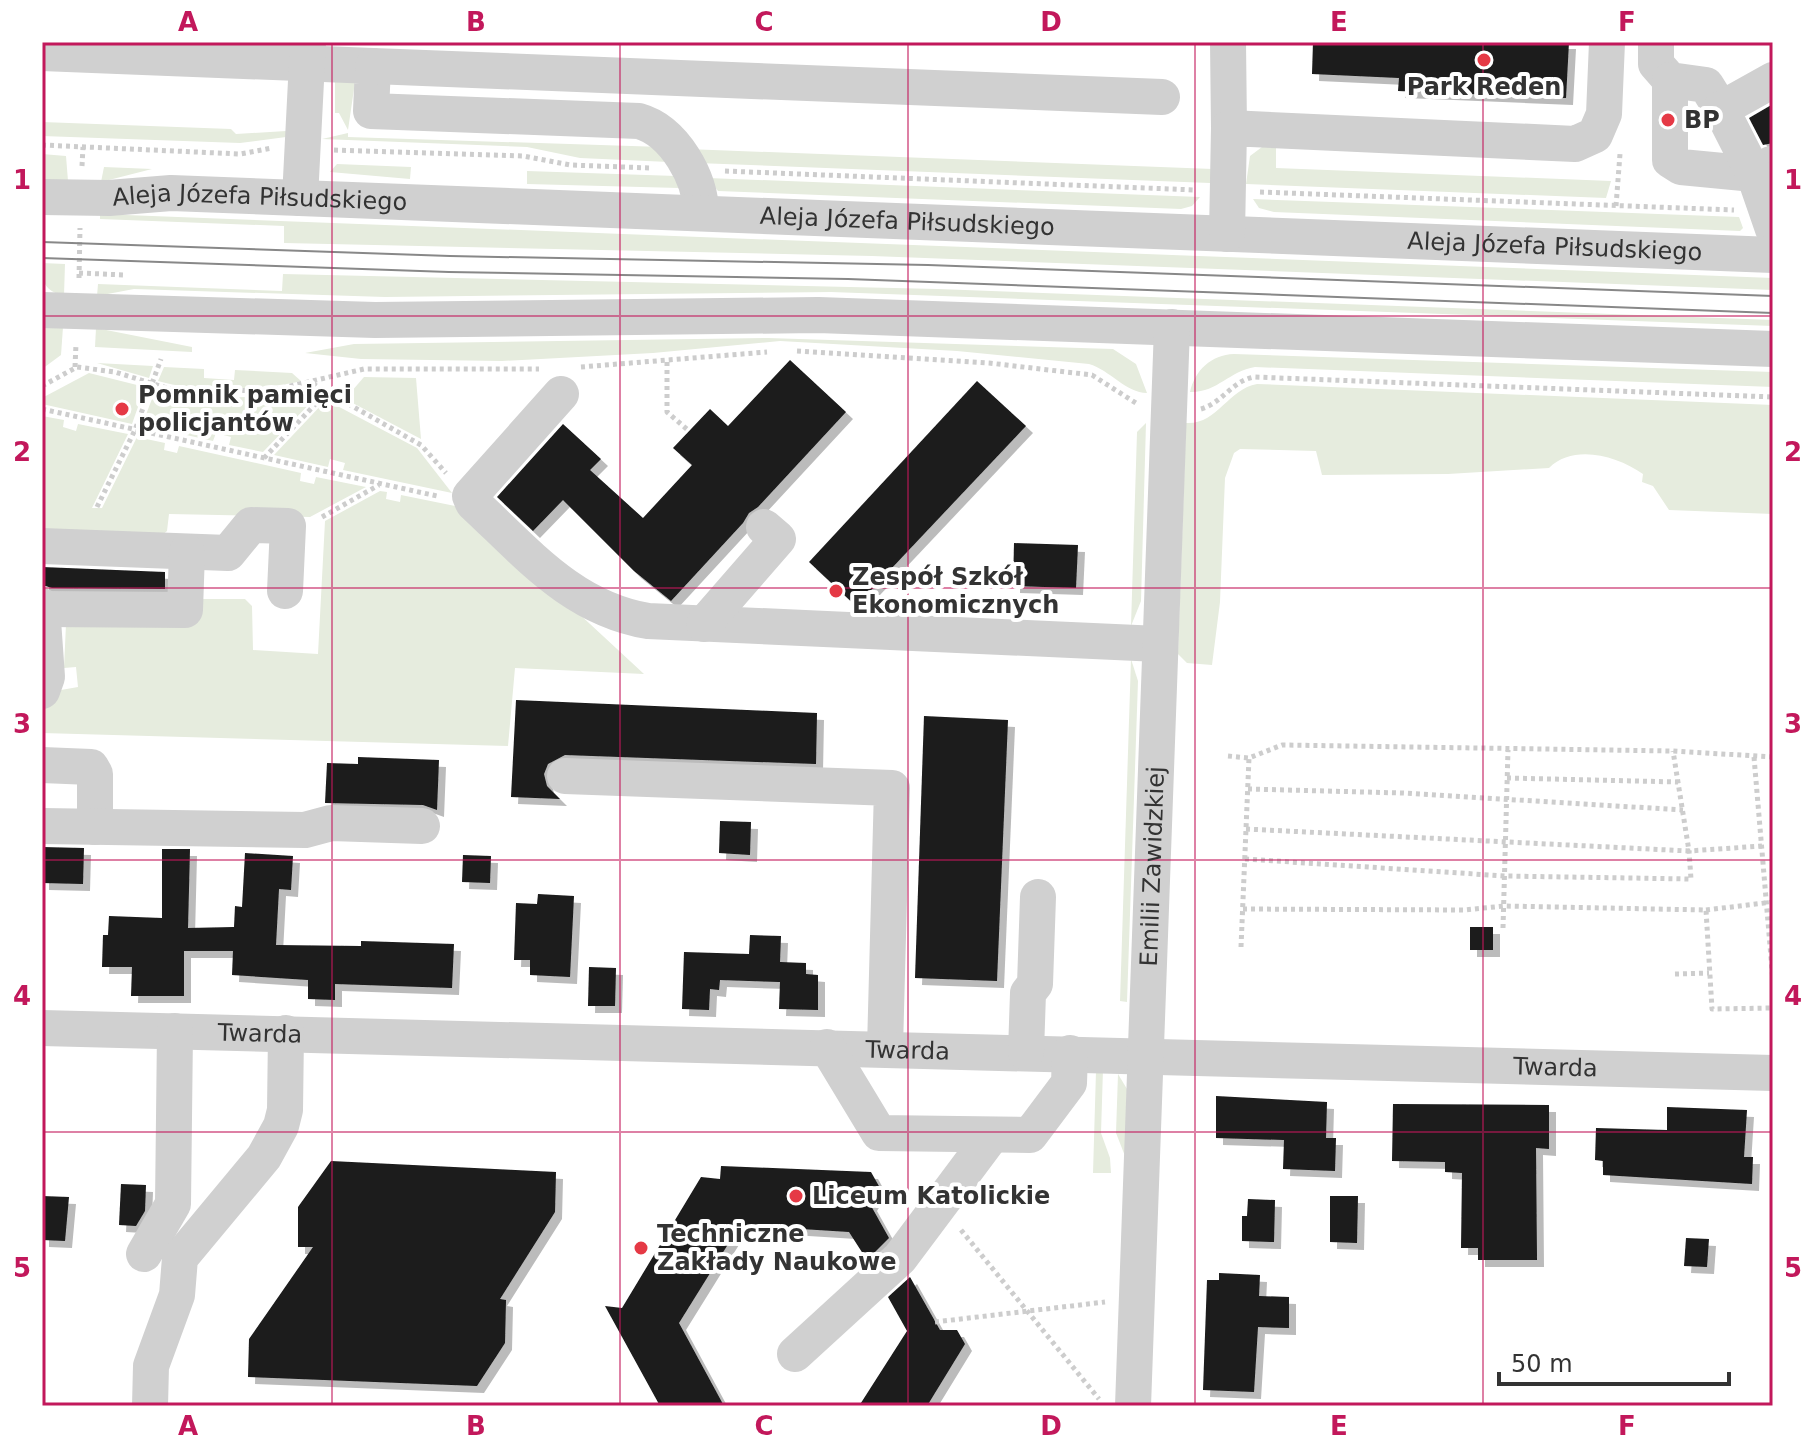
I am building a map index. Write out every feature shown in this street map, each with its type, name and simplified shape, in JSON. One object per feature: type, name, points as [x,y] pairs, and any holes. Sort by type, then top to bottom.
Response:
[{"type":"street","points":[[1227,234],[1228,42]]},
{"type":"street","points":[[1229,128],[1575,144],[1595,135],[1604,114],[1607,42]]},
{"type":"street","points":[[1656,42],[1656,64],[1670,80],[1706,85],[1763,169],[1769,220]]},
{"type":"street","points":[[42,53],[307,53],[373,66],[1162,97]]},
{"type":"street","points":[[300,198],[307,53]]},
{"type":"street","points":[[373,66],[371,111],[639,121],[653,125],[666,135],[687,169],[701,197],[701,213]]},
{"type":"street","points":[[1670,80],[1670,160],[1681,167],[1763,169]]},
{"type":"street","points":[[1721,109],[1773,80]]},
{"type":"street","name":"Aleja Józefa Piłsudskiego","points":[[42,197],[109,198],[171,193],[1773,255]]},
{"type":"street","points":[[42,310],[375,320],[818,315],[1773,349]]},
{"type":"street","name":"Emilii Zawidzkiej","points":[[1133,1406],[1172,327]]},
{"type":"street","points":[[559,377],[473,489],[473,503],[562,585],[590,604],[623,617],[648,621],[1159,644]]},
{"type":"street","points":[[42,546],[228,553],[251,525],[288,526],[285,591]]},
{"type":"street","points":[[704,624],[778,539],[764,527]]},
{"type":"street","points":[[42,691],[47,677],[43,607],[185,610],[187,552]]},
{"type":"street","points":[[42,765],[91,767],[95,774],[95,827]]},
{"type":"street","points":[[565,776],[892,788],[885,1048]]},
{"type":"street","points":[[42,826],[305,830],[331,823],[422,826]]},
{"type":"street","points":[[1026,1052],[1028,993],[1035,984],[1038,897]]},
{"type":"street","name":"Twarda","points":[[42,1028],[1773,1073]]},
{"type":"street","points":[[144,1254],[173,1204],[175,1031]]},
{"type":"street","points":[[150,1406],[151,1366],[177,1295],[180,1258],[264,1157],[281,1126],[285,1110],[286,1033]]},
{"type":"street","points":[[827,1047],[879,1133],[1030,1135],[1069,1083],[1070,1053]]},
{"type":"street","points":[[795,1354],[900,1258],[992,1135]]},
{"type":"path","points":[[42,145],[83,147]]},
{"type":"path","points":[[544,161],[589,166],[1616,206],[1769,220]]},
{"type":"path","points":[[1616,206],[1617,179]]},
{"type":"path","points":[[78,285],[81,221]]},
{"type":"path","points":[[79,273],[125,275]]},
{"type":"path","points":[[42,386],[75,367],[110,371],[176,390],[269,391],[364,369],[559,377],[773,351]]},
{"type":"path","points":[[791,351],[1000,364],[1088,374],[1104,380],[1130,403],[1147,407]]},
{"type":"path","points":[[97,507],[135,430],[161,359]]},
{"type":"path","points":[[667,362],[667,412],[689,431]]},
{"type":"path","points":[[1187,409],[1212,405],[1235,385],[1254,377],[1773,397]]},
{"type":"path","points":[[312,383],[325,394],[421,445]]},
{"type":"path","points":[[263,459],[325,394]]},
{"type":"path","points":[[42,409],[473,503]]},
{"type":"path","points":[[322,517],[380,485]]},
{"type":"path","points":[[1228,756],[1249,758],[1282,745],[1673,751],[1773,757]]},
{"type":"path","points":[[1503,928],[1508,750]]},
{"type":"path","points":[[1245,859],[1505,876],[1691,879],[1673,751]]},
{"type":"path","points":[[1754,757],[1770,902],[1773,981]]},
{"type":"path","points":[[1241,947],[1249,758]]},
{"type":"path","points":[[1507,778],[1678,782]]},
{"type":"path","points":[[1248,789],[1402,793],[1506,802],[1683,810]]},
{"type":"path","points":[[1246,829],[1689,851],[1762,846]]},
{"type":"path","points":[[1243,909],[1464,910],[1504,906],[1706,910],[1770,902]]},
{"type":"path","points":[[1706,910],[1712,1009],[1773,1008]]},
{"type":"path","points":[[1675,974],[1709,973]]},
{"type":"path","points":[[939,1204],[1105,1406]]},
{"type":"path","points":[[935,1322],[1114,1301]]},
{"type":"shaded area","points":[[335,80],[355,82],[348,130],[339,113],[335,113]]},
{"type":"shaded area","points":[[42,122],[231,129],[236,134],[286,131],[286,137],[240,143],[42,136]]},
{"type":"shaded area","points":[[348,133],[348,137],[662,147],[669,162],[580,158],[527,147],[322,139]]},
{"type":"shaded area","points":[[1276,145],[1276,168],[1611,181],[1606,198],[1246,184],[1250,156],[1262,147]]},
{"type":"shaded area","points":[[687,149],[1213,169],[1210,183],[697,163]]},
{"type":"shaded area","points":[[42,154],[66,156],[68,181],[42,180]]},
{"type":"shaded area","points":[[337,164],[411,167],[410,179],[330,172]]},
{"type":"shaded area","points":[[104,167],[152,169],[101,182]]},
{"type":"shaded area","points":[[527,171],[676,176],[679,188],[527,184]]},
{"type":"shaded area","points":[[708,178],[1200,197],[1192,206],[1181,209],[718,191]]},
{"type":"shaded area","points":[[1253,199],[1739,217],[1743,228],[1740,231],[1274,212],[1259,208]]},
{"type":"shaded area","points":[[100,214],[1773,278],[1773,290],[872,256],[284,243],[284,226],[100,219]]},
{"type":"shaded area","points":[[42,263],[65,264],[64,295],[48,288]]},
{"type":"shaded area","points":[[283,274],[938,289],[1773,320],[1773,326],[831,292],[385,297],[134,289],[97,296],[98,284],[282,291]]},
{"type":"shaded area","points":[[63,327],[61,355],[42,369],[42,328]]},
{"type":"shaded area","points":[[96,328],[192,347],[192,352],[95,347]]},
{"type":"shaded area","points":[[768,338],[1113,349],[1136,364],[1147,393],[1132,389],[1089,364],[957,351],[780,341],[653,353],[502,361],[361,359],[305,353],[354,344]]},
{"type":"shaded area","points":[[1234,354],[1773,372],[1773,387],[1255,367],[1216,386],[1190,392],[1205,365],[1218,357]]},
{"type":"shaded area","points":[[97,363],[153,366],[149,378]]},
{"type":"shaded area","points":[[164,367],[204,369],[204,378],[234,380],[235,370],[292,373],[301,381],[249,388],[190,387],[158,381]]},
{"type":"shaded area","points":[[89,373],[145,387],[132,424],[42,404],[42,398]]},
{"type":"shaded area","points":[[364,377],[416,378],[421,439],[345,399]]},
{"type":"shaded area","points":[[1257,384],[1773,405],[1773,514],[1669,510],[1653,486],[1642,482],[1643,474],[1608,457],[1595,455],[1570,456],[1549,468],[1448,474],[1322,475],[1316,451],[1240,449],[1234,453],[1225,478],[1220,602],[1212,665],[1187,663],[1178,654],[1186,423],[1206,418],[1238,392]]},
{"type":"shaded area","points":[[310,389],[318,395],[263,452],[229,445],[231,437],[216,433],[213,441],[142,425],[155,391],[232,398]]},
{"type":"shaded area","points":[[326,400],[417,448],[452,493],[343,470],[345,463],[330,459],[328,467],[274,455]]},
{"type":"shaded area","points":[[42,416],[64,420],[63,427],[76,431],[78,424],[128,434],[92,508],[102,508],[137,437],[165,443],[164,450],[177,453],[179,446],[301,473],[300,481],[314,484],[316,477],[366,487],[310,517],[169,514],[167,531],[162,535],[42,532]]},
{"type":"shaded area","points":[[1146,423],[1141,601],[1131,626],[1137,432]]},
{"type":"shaded area","points":[[380,491],[387,492],[386,499],[400,502],[401,495],[465,508],[644,674],[515,668],[508,746],[42,733],[42,709],[61,690],[78,687],[76,667],[64,668],[66,624],[197,599],[245,599],[252,606],[253,650],[318,654],[325,521]]},
{"type":"shaded area","points":[[1131,659],[1138,681],[1127,1002],[1120,1001]]},
{"type":"shaded area","points":[[1103,1069],[1101,1133],[1110,1158],[1111,1173],[1093,1173],[1096,1071]]},
{"type":"shaded area","points":[[1118,1074],[1127,1089],[1125,1156],[1116,1133]]},
{"type":"building","name":"Park Reden","points":[[1313,42],[1569,42],[1566,98],[1398,91],[1399,78],[1312,74]]},
{"type":"building","points":[[1773,104],[1773,143],[1763,145],[1749,118]]},
{"type":"building","points":[[790,360],[846,412],[749,513],[671,601],[634,571],[563,500],[533,531],[497,497],[563,424],[601,459],[590,470],[643,518],[692,465],[673,448],[710,409],[728,426]]},
{"type":"building","points":[[977,381],[1026,426],[856,606],[809,562]]},
{"type":"building","points":[[1014,543],[1078,545],[1076,588],[1013,586]]},
{"type":"building","points":[[42,567],[165,572],[165,589],[52,588],[42,585]]},
{"type":"building","points":[[516,700],[817,713],[816,764],[565,755],[548,764],[544,774],[547,786],[560,799],[511,797]]},
{"type":"building","points":[[924,716],[1008,720],[997,981],[915,978]]},
{"type":"building","points":[[358,757],[439,760],[437,810],[423,805],[325,803],[327,763],[358,764]]},
{"type":"building","points":[[720,821],[751,822],[750,855],[719,853]]},
{"type":"building","points":[[42,847],[84,848],[83,884],[42,883]]},
{"type":"building","points":[[162,849],[190,849],[188,928],[234,927],[235,906],[242,907],[245,853],[293,856],[291,890],[279,889],[276,945],[361,946],[361,941],[454,944],[452,988],[335,984],[335,1000],[308,999],[308,980],[232,975],[233,951],[184,951],[184,996],[131,996],[132,967],[102,967],[103,935],[108,935],[109,916],[162,918]]},
{"type":"building","points":[[463,855],[491,856],[490,883],[462,882]]},
{"type":"building","points":[[538,894],[574,896],[570,977],[530,975],[530,960],[514,960],[516,903],[537,904]]},
{"type":"building","points":[[1470,927],[1493,927],[1493,950],[1470,950]]},
{"type":"building","points":[[750,935],[781,936],[780,962],[806,963],[806,974],[818,975],[818,1010],[779,1009],[780,982],[720,980],[719,990],[710,989],[709,1010],[682,1009],[684,952],[749,954]]},
{"type":"building","points":[[589,967],[616,968],[615,1006],[588,1006]]},
{"type":"building","points":[[1216,1096],[1327,1102],[1326,1138],[1336,1138],[1335,1171],[1283,1169],[1284,1140],[1216,1138]]},
{"type":"building","points":[[1393,1104],[1549,1105],[1549,1149],[1536,1148],[1537,1260],[1478,1260],[1478,1248],[1461,1248],[1462,1173],[1445,1172],[1445,1162],[1392,1161]]},
{"type":"building","points":[[1667,1107],[1747,1110],[1744,1157],[1753,1157],[1752,1184],[1603,1175],[1603,1161],[1595,1160],[1596,1128],[1667,1130]]},
{"type":"building","points":[[331,1161],[556,1172],[555,1212],[500,1299],[506,1300],[505,1343],[477,1386],[248,1377],[249,1339],[313,1247],[298,1247],[298,1207]]},
{"type":"building","points":[[721,1166],[871,1172],[880,1188],[870,1204],[889,1238],[867,1260],[849,1232],[740,1225],[679,1323],[724,1406],[660,1406],[605,1306],[622,1308],[701,1177],[720,1179]]},
{"type":"building","points":[[121,1184],[146,1185],[145,1211],[136,1226],[119,1225]]},
{"type":"building","points":[[42,1196],[69,1197],[65,1241],[42,1240]]},
{"type":"building","points":[[1330,1196],[1358,1196],[1357,1243],[1330,1242]]},
{"type":"building","points":[[1248,1199],[1275,1200],[1274,1242],[1242,1241],[1242,1216],[1247,1216]]},
{"type":"building","points":[[1686,1238],[1709,1239],[1707,1267],[1684,1266]]},
{"type":"building","points":[[1219,1273],[1260,1275],[1259,1296],[1289,1297],[1289,1328],[1258,1327],[1254,1392],[1203,1390],[1207,1280],[1219,1280]]},
{"type":"building","points":[[910,1277],[940,1330],[957,1330],[965,1344],[927,1406],[859,1406],[907,1331],[888,1297]]},
{"type":"tram line","points":[[42,242],[450,256],[928,265],[1773,296]]},
{"type":"tram line","points":[[42,258],[449,272],[848,279],[1773,313]]},
{"type":"place","name":"Park Reden","points":[[1484,60]]},
{"type":"place","name":"BP","points":[[1668,120]]},
{"type":"place","name":"Pomnik pamięci policjantów","points":[[122,409]]},
{"type":"place","name":"Zespół Szkół Ekonomicznych","points":[[836,591]]},
{"type":"place","name":"Liceum Katolickie","points":[[796,1196]]},
{"type":"place","name":"Techniczne Zakłady Naukowe","points":[[641,1248]]}]
